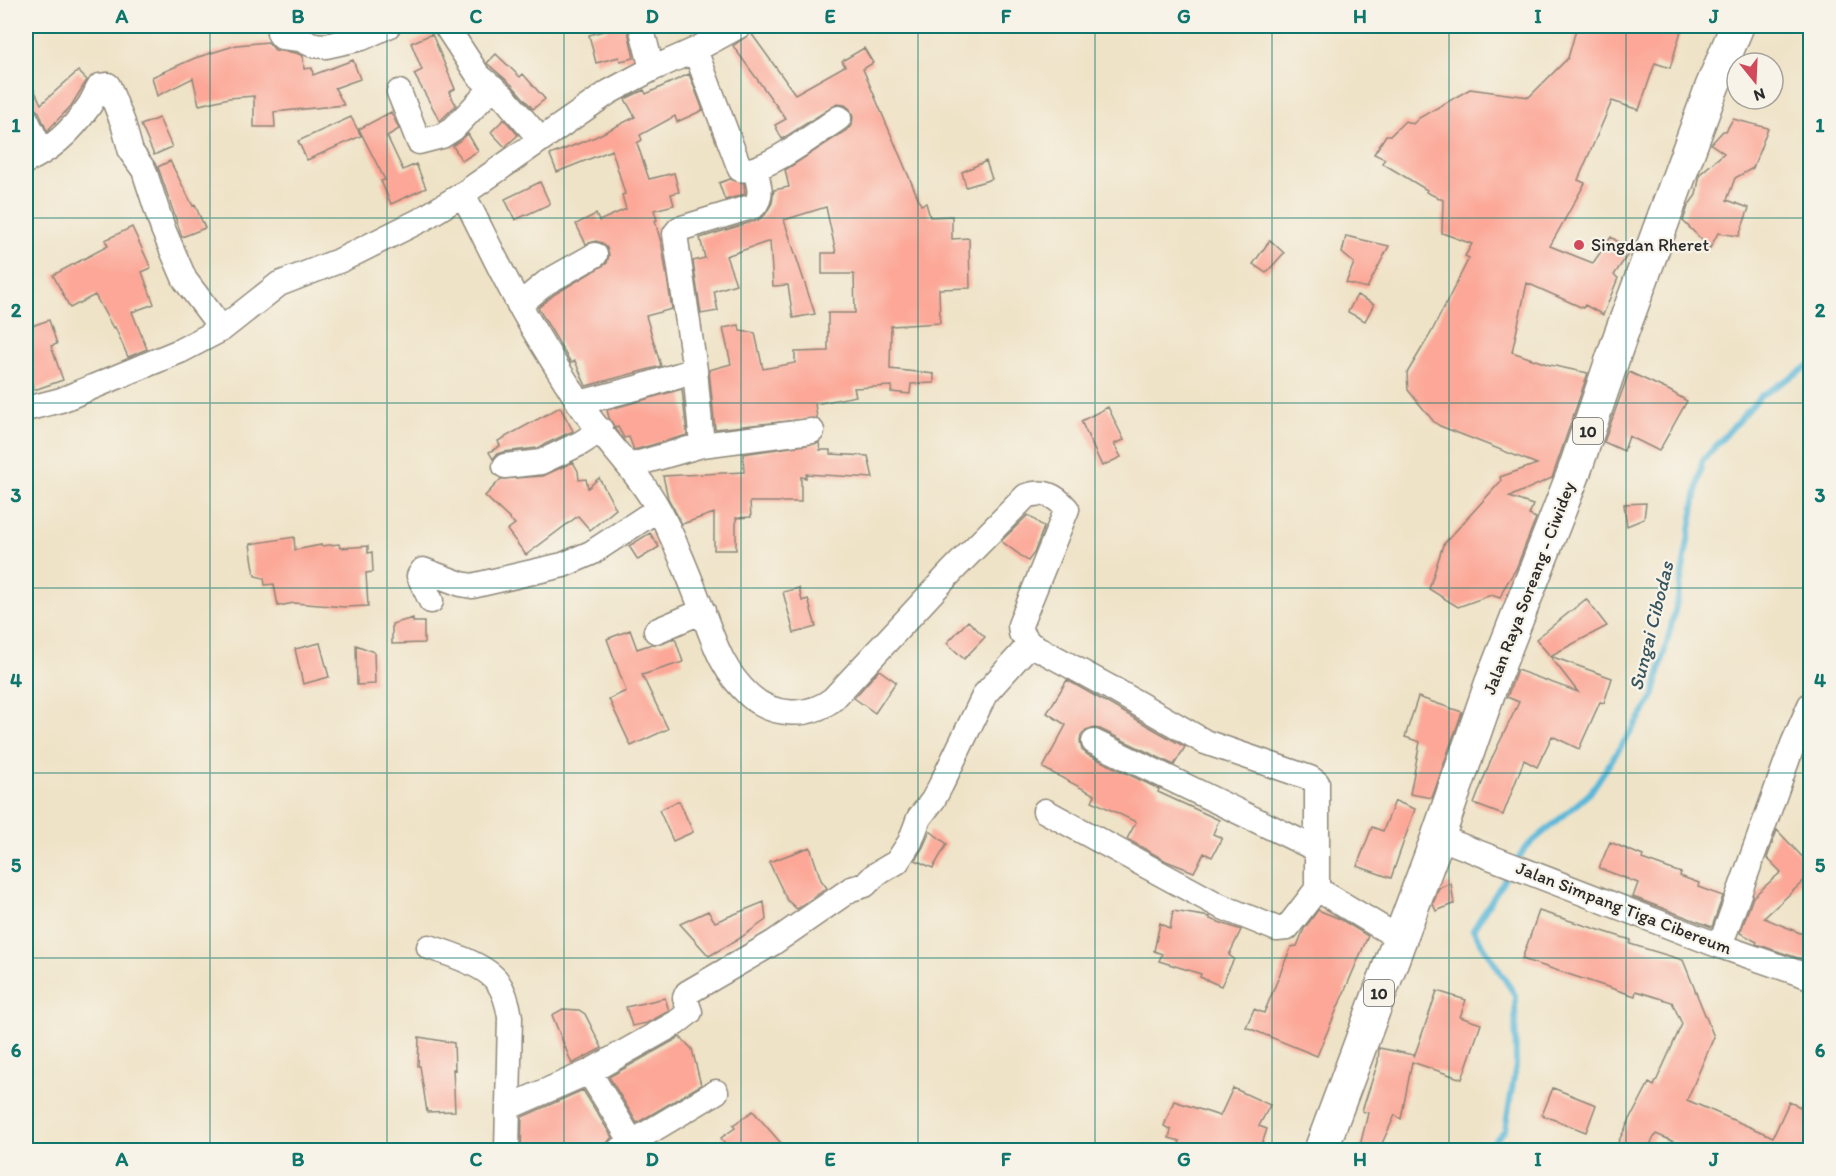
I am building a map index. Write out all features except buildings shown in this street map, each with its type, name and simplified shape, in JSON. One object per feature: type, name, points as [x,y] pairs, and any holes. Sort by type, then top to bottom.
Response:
[{"type":"highway","name":"Jalan Raya Soreang - Ciwidey","points":[[1321,1150],[1438,837],[1492,682],[1573,475],[1712,87],[1737,26]]},
{"type":"street","points":[[279,26],[279,33],[282,37],[326,46],[362,38],[388,26]]},
{"type":"street","points":[[446,26],[478,75],[493,87],[540,139]]},
{"type":"street","points":[[641,26],[652,69]]},
{"type":"street","points":[[26,409],[61,400],[180,351],[222,329],[279,284],[340,260],[421,220],[464,194],[609,92],[738,26]]},
{"type":"street","points":[[695,50],[740,169],[745,171],[755,169],[781,156],[839,118]]},
{"type":"street","points":[[26,119],[34,156],[74,125],[90,105],[100,86],[108,85],[123,123],[131,152],[144,170],[163,229],[185,279],[222,329]]},
{"type":"street","points":[[399,92],[419,142],[442,136],[453,129],[493,87]]},
{"type":"street","points":[[702,445],[695,370],[675,234],[679,229],[754,206],[759,201],[760,192],[755,169]]},
{"type":"street","points":[[464,194],[519,304],[579,403],[629,466],[658,509],[685,565],[720,656],[732,678],[752,698],[770,709],[797,713],[813,711],[833,699],[1018,502],[1035,493],[1053,495],[1067,509],[1020,625],[1021,633],[1030,644],[1205,742],[1311,778],[1317,783],[1317,889],[1287,928],[1277,929],[1220,906],[1045,810]]},
{"type":"street","points":[[519,304],[547,282],[595,255]]},
{"type":"street","points":[[579,403],[695,370]]},
{"type":"street","points":[[505,466],[541,462],[581,443],[601,430]]},
{"type":"street","points":[[629,466],[702,445],[812,431]]},
{"type":"street","points":[[431,601],[419,576],[423,570],[472,586],[544,570],[591,553],[658,509]]},
{"type":"street","points":[[656,631],[703,611]]},
{"type":"street","points":[[509,1107],[589,1072],[684,1018],[690,1012],[685,998],[687,993],[773,943],[851,889],[865,885],[875,875],[897,862],[910,842],[919,818],[941,785],[985,694],[1030,644]]},
{"type":"street","points":[[1720,946],[1792,744],[1810,705]]},
{"type":"street","points":[[1094,742],[1316,849]]},
{"type":"street","name":"Jalan Simpang Tiga Cibereum","points":[[1438,837],[1720,946],[1810,977]]},
{"type":"street","points":[[1317,889],[1400,938]]},
{"type":"street","points":[[429,947],[463,958],[496,979],[506,997],[510,1017],[507,1150]]},
{"type":"street","points":[[589,1072],[626,1146],[716,1092]]},
{"type":"waterway","name":"Sungai Cibodas","points":[[1517,861],[1525,848],[1590,793],[1653,698],[1678,598],[1702,461],[1761,396],[1810,365]]},
{"type":"waterway","name":"Sungai Cibodas","points":[[1485,1150],[1505,1130],[1516,1066],[1515,995],[1473,930],[1511,869]]},
{"type":"place","name":"Singdan Rheret","points":[[1579,245]]}]
